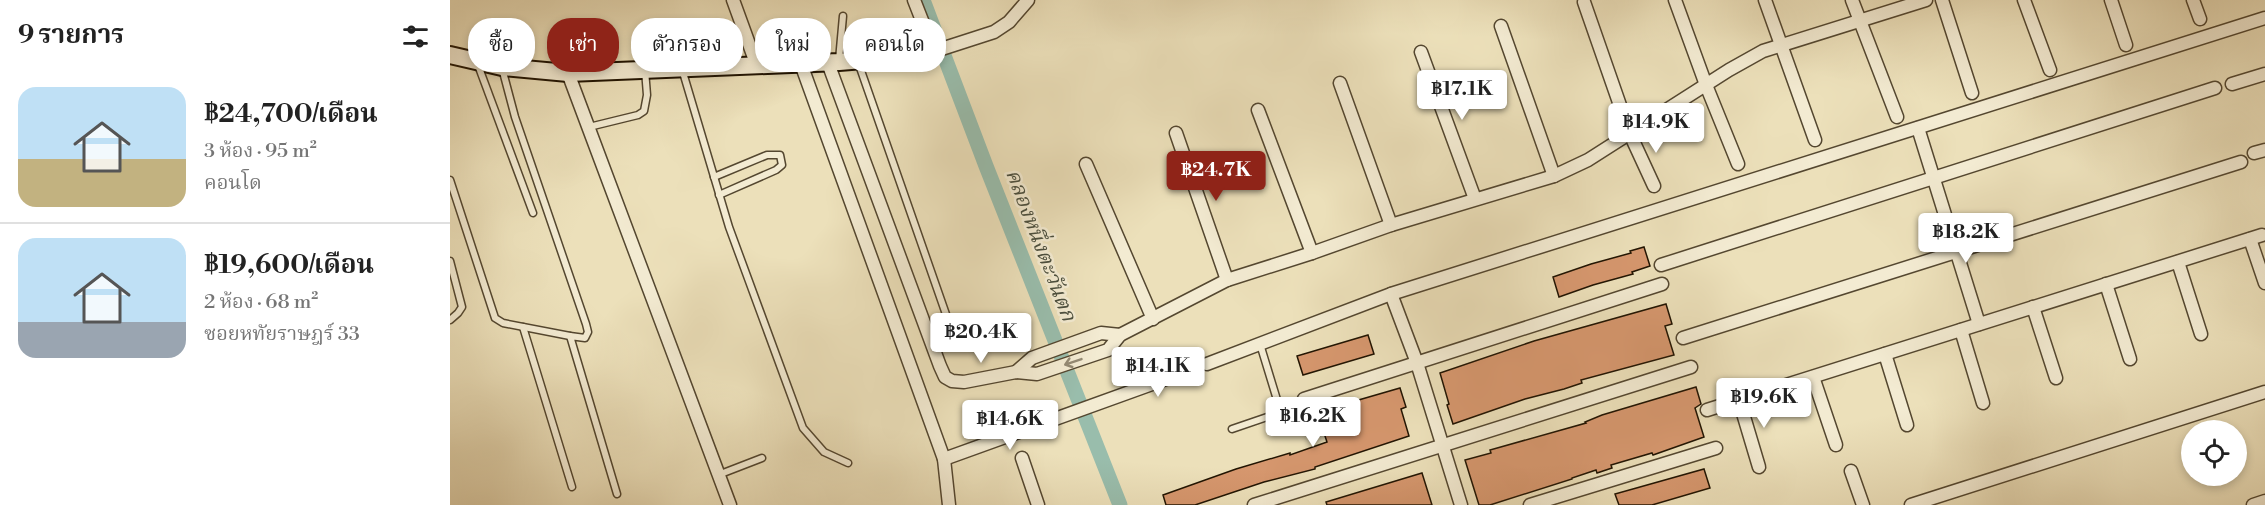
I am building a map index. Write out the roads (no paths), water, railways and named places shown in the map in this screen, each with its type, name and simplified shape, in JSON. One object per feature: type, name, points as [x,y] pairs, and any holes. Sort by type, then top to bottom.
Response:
[{"type":"street","points":[[733,0],[755,60]]},
{"type":"street","points":[[915,0],[921,18]]},
{"type":"street","points":[[946,47],[994,32],[1009,22],[1028,0]]},
{"type":"street","points":[[1675,0],[1738,164]]},
{"type":"street","points":[[1765,0],[1815,140]]},
{"type":"street","points":[[1852,0],[1896,117]]},
{"type":"street","points":[[843,62],[833,63],[945,377],[952,381],[964,382],[1016,372],[1037,374],[1108,350],[1120,335],[1227,280],[1391,225],[1554,176],[1588,160],[1763,51],[1926,0]]},
{"type":"street","points":[[1941,0],[1972,93]]},
{"type":"street","points":[[2024,0],[2050,70]]},
{"type":"street","points":[[2111,0],[2126,45]]},
{"type":"street","points":[[2193,0],[2200,19]]},
{"type":"street","points":[[1584,2],[1630,134],[1654,186]]},
{"type":"street","points":[[1208,364],[1391,294],[2265,18]]},
{"type":"street","points":[[1501,26],[1554,176]]},
{"type":"street","points":[[1421,52],[1475,199]]},
{"type":"street","points":[[450,55],[468,60]]},
{"type":"street","points":[[568,72],[730,505]]},
{"type":"street","points":[[804,72],[944,459],[949,505]]},
{"type":"street","points":[[2232,84],[2265,74]]},
{"type":"street","points":[[1340,83],[1391,225]]},
{"type":"street","points":[[1661,265],[2215,88]]},
{"type":"street","points":[[1258,110],[1312,253]]},
{"type":"street","points":[[1918,128],[1979,324]]},
{"type":"street","points":[[1176,133],[1227,280]]},
{"type":"street","points":[[1683,338],[2241,162]]},
{"type":"street","points":[[1086,164],[1153,319]]},
{"type":"street","points":[[1707,410],[2256,237],[2265,283]]},
{"type":"street","points":[[2178,262],[2201,334]]},
{"type":"street","points":[[1304,399],[1662,284]]},
{"type":"street","points":[[2106,284],[2130,359]]},
{"type":"street","points":[[1391,294],[1417,363],[1461,505]]},
{"type":"street","points":[[2033,307],[2055,378]]},
{"type":"street","points":[[1961,330],[1983,403]]},
{"type":"street","points":[[1016,372],[1032,358],[1101,333],[1120,335]]},
{"type":"street","points":[[1885,354],[1907,425]]},
{"type":"street","points":[[1254,505],[1691,367]]},
{"type":"street","points":[[944,459],[1188,370]]},
{"type":"street","points":[[1813,376],[1836,446]]},
{"type":"street","points":[[1911,505],[2265,392]]},
{"type":"street","points":[[1739,400],[1760,467]]},
{"type":"street","points":[[1530,505],[1716,448]]},
{"type":"street","points":[[1022,458],[1038,505]]},
{"type":"street","points":[[1851,471],[1861,504]]},
{"type":"street","points":[[2253,505],[2265,501]]},
{"type":"lane","points":[[833,63],[843,16]]},
{"type":"lane","points":[[481,72],[533,213]]},
{"type":"lane","points":[[450,180],[495,318],[503,323],[585,338],[588,333],[586,324],[515,117],[503,72]]},
{"type":"lane","points":[[589,127],[638,116],[644,111],[647,95],[645,72]]},
{"type":"lane","points":[[683,72],[729,227],[803,428],[824,452],[848,462]]},
{"type":"lane","points":[[862,72],[948,320]]},
{"type":"lane","points":[[714,177],[767,155],[776,153],[782,159],[782,165],[776,170],[719,195]]},
{"type":"lane","points":[[450,261],[462,307],[459,314],[450,320]]},
{"type":"lane","points":[[523,327],[572,487]]},
{"type":"lane","points":[[570,336],[617,494]]},
{"type":"lane","points":[[1232,429],[1273,415],[1278,410],[1278,403],[1260,344]]},
{"type":"lane","points":[[718,475],[762,458]]},
{"type":"waterway","name":"คลองหนึ่งตะวันตก","points":[[923,0],[1120,505]]},
{"type":"tunnel","points":[[1188,371],[1207,364]]}]
